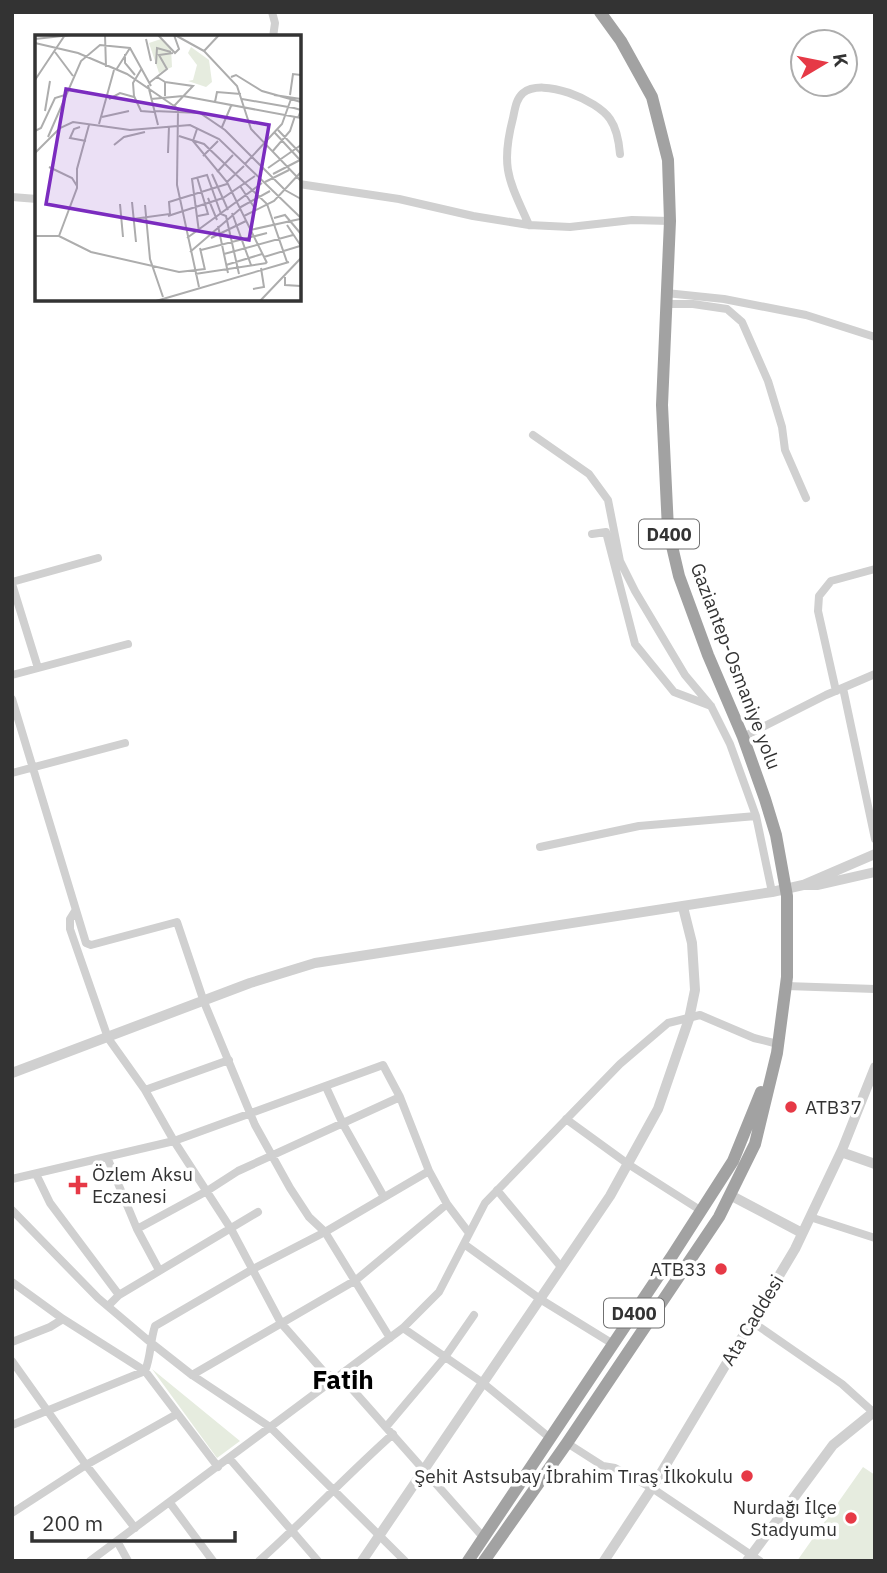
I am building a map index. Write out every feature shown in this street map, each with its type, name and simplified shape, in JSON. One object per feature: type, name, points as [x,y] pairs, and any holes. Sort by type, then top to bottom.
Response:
[{"type":"highway","name":"Gaziantep-Osmaniye yolu","points":[[484,1561],[719,1217],[755,1144],[778,1049],[786,986],[786,889],[775,835],[743,737],[708,655],[679,576],[668,529],[662,405],[670,221],[668,160],[652,97],[621,41],[600,12]]},
{"type":"highway","name":"Gaziantep-Osmaniye yolu","points":[[468,1561],[733,1161],[778,1049]]},
{"type":"street","points":[[272,12],[275,23],[273,35]]},
{"type":"street","points":[[529,225],[509,179],[506,159],[506,147],[517,102],[524,92],[536,89],[565,92],[603,110],[614,125],[620,154]]},
{"type":"street","points":[[301,184],[399,199],[473,216],[529,225],[570,227],[632,220],[670,221]]},
{"type":"street","points":[[12,197],[35,199]]},
{"type":"street","points":[[666,298],[724,299],[806,315],[875,337]]},
{"type":"street","points":[[666,298],[727,309],[742,322],[768,381],[782,427],[785,450],[806,498]]},
{"type":"street","points":[[533,435],[589,474],[608,499],[620,561],[685,675],[711,706],[730,744],[756,817],[772,892]]},
{"type":"street","points":[[592,534],[606,533],[635,643],[674,692],[711,706]]},
{"type":"street","points":[[38,668],[12,583],[98,558]]},
{"type":"street","points":[[875,569],[831,581],[819,596],[818,611],[875,839]]},
{"type":"street","points":[[12,675],[128,644]]},
{"type":"street","points":[[743,737],[875,674]]},
{"type":"street","points":[[12,699],[86,943],[177,922],[204,1002],[251,1115],[271,1155],[309,1217],[325,1232],[390,1338]]},
{"type":"street","points":[[12,773],[125,743]]},
{"type":"street","points":[[540,847],[639,826],[756,817]]},
{"type":"street","points":[[12,1073],[288,971],[339,958],[772,892],[803,884],[875,854]]},
{"type":"street","points":[[803,884],[818,885],[875,872]]},
{"type":"street","points":[[362,1561],[610,1196],[658,1109],[689,1019],[695,990],[692,943],[683,907]]},
{"type":"street","points":[[75,911],[70,919],[70,929],[108,1038],[145,1090],[231,1229],[281,1323],[324,1372],[345,1381],[484,1538]]},
{"type":"street","points":[[786,986],[875,989]]},
{"type":"street","points":[[90,1561],[403,1328],[439,1292],[485,1203],[620,1064],[668,1023],[700,1015],[778,1049]]},
{"type":"street","points":[[145,1090],[229,1060]]},
{"type":"street","points":[[12,1179],[174,1140],[251,1115],[383,1065],[400,1097],[429,1171],[447,1204],[469,1234]]},
{"type":"street","name":"Ata Caddesi","points":[[610,1559],[802,1233],[841,1152],[875,1067]]},
{"type":"street","points":[[326,1087],[343,1124],[384,1197]]},
{"type":"street","points":[[137,1229],[238,1171],[400,1097]]},
{"type":"street","points":[[566,1119],[628,1164],[701,1210]]},
{"type":"street","points":[[841,1152],[875,1164]]},
{"type":"street","points":[[107,1157],[137,1229],[159,1270]]},
{"type":"street","points":[[12,1425],[145,1371],[155,1326],[429,1171]]},
{"type":"street","points":[[36,1174],[50,1203],[119,1295]]},
{"type":"street","points":[[497,1191],[561,1267]]},
{"type":"street","points":[[730,1195],[802,1233]]},
{"type":"street","points":[[192,1375],[356,1280],[447,1204]]},
{"type":"street","points":[[12,1210],[108,1306],[150,1342],[192,1375],[270,1427],[405,1561]]},
{"type":"street","points":[[108,1306],[119,1295],[258,1212]]},
{"type":"street","points":[[810,1217],[875,1238]]},
{"type":"street","points":[[464,1244],[540,1299],[613,1345]]},
{"type":"street","points":[[12,1283],[145,1371],[218,1467]]},
{"type":"street","points":[[259,1561],[293,1531],[390,1430],[474,1315]]},
{"type":"street","points":[[12,1342],[50,1328],[63,1319]]},
{"type":"street","points":[[567,1443],[603,1466],[615,1468],[652,1488],[753,1559],[833,1445],[874,1411],[830,1375],[751,1321]]},
{"type":"street","points":[[403,1328],[483,1383],[550,1438]]},
{"type":"street","points":[[12,1361],[135,1528]]},
{"type":"street","points":[[12,1513],[86,1465],[177,1414]]},
{"type":"street","points":[[229,1458],[318,1561]]},
{"type":"street","points":[[170,1503],[213,1561]]},
{"type":"street","points":[[117,1541],[128,1561]]},
{"type":"shaded area","points":[[152,1369],[240,1441],[217,1458]]},
{"type":"shaded area","name":"Nurdağı İlçe Stadyumu","points":[[863,1467],[875,1475],[875,1561],[797,1561]]},
{"type":"place","name":"ATB37","points":[[791,1107]]},
{"type":"place","name":"Özlem Aksu Eczanesi","points":[[78,1185]]},
{"type":"place","name":"ATB33","points":[[721,1269]]},
{"type":"place","name":"Şehit Astsubay İbrahim Tıraş İlkokulu","points":[[747,1476]]},
{"type":"place","name":"Nurdağı İlçe Stadyumu","points":[[851,1518]]},
{"type":"district","name":"Fatih","points":[[343,1379]]}]
